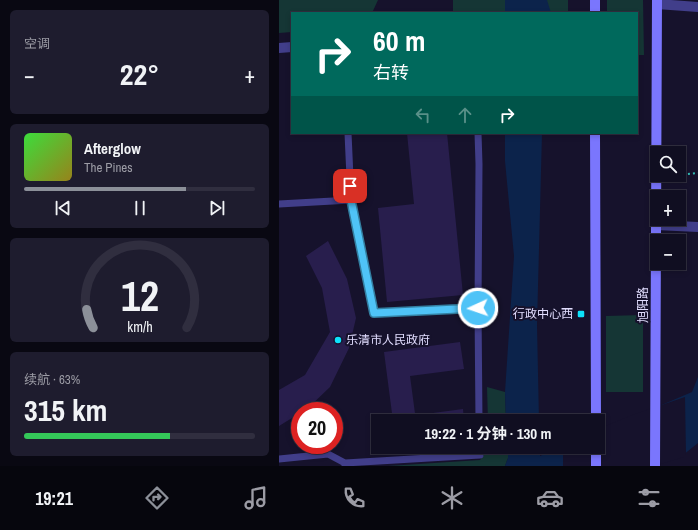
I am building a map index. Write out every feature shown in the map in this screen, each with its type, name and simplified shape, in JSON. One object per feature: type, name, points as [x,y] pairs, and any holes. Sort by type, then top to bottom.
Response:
[{"type":"main road","points":[[595,0],[595,12]]},
{"type":"main road","name":"旭阳路","points":[[656,190],[657,2]]},
{"type":"main road","points":[[595,134],[596,414]]},
{"type":"main road","name":"旭阳路","points":[[655,466],[656,226]]},
{"type":"main road","points":[[596,454],[596,466]]},
{"type":"street","points":[[657,2],[698,7]]},
{"type":"street","points":[[279,48],[291,47]]},
{"type":"street","points":[[677,226],[698,227]]},
{"type":"lane","points":[[348,134],[351,200],[374,313],[478,308]]},
{"type":"lane","points":[[478,134],[479,414]]},
{"type":"lane","points":[[279,204],[351,200]]},
{"type":"lane","points":[[279,459],[328,454],[345,464],[479,454]]},
{"type":"path","points":[[686,174],[698,173]]},
{"type":"green space","points":[[279,0],[378,0],[372,12],[291,12],[291,32],[279,33]]},
{"type":"green space","points":[[453,0],[568,0],[568,12],[453,12]]},
{"type":"green space","points":[[607,0],[643,0],[644,55],[638,55],[638,12],[607,12]]},
{"type":"green space","points":[[643,315],[643,392],[606,392],[606,316]]},
{"type":"green space","points":[[487,387],[505,392],[506,414],[488,414]]},
{"type":"green space","points":[[485,454],[508,454],[505,466],[388,466],[480,460]]},
{"type":"water","points":[[505,0],[547,0],[551,12],[505,12]]},
{"type":"water","points":[[505,134],[542,134],[537,325],[539,414],[506,414],[505,392],[514,256],[505,161]]},
{"type":"water","points":[[698,377],[698,443],[683,455],[648,466],[505,466],[508,454],[540,454],[540,456],[545,454],[605,454],[605,429],[692,392]]},
{"type":"pier","points":[[685,397],[686,455],[684,457],[654,466],[563,466],[563,454],[605,454],[605,426]]},
{"type":"building","points":[[407,134],[447,134],[463,295],[387,302],[378,208],[414,204]]},
{"type":"building","name":"乐清市人民政府","points":[[328,241],[347,279],[356,318],[349,348],[330,387],[314,402],[291,402],[291,419],[279,426],[279,390],[305,375],[330,332],[322,288],[306,256]]},
{"type":"building","points":[[460,342],[464,369],[410,376],[415,414],[392,414],[384,352]]},
{"type":"building","points":[[463,409],[463,414],[426,414]]},
{"type":"place","name":"行政中心西","points":[[581,314]]},
{"type":"place","name":"乐清市人民政府","points":[[338,340]]},
{"type":"route","points":[[350,186],[351,200],[374,313],[478,308]]}]
